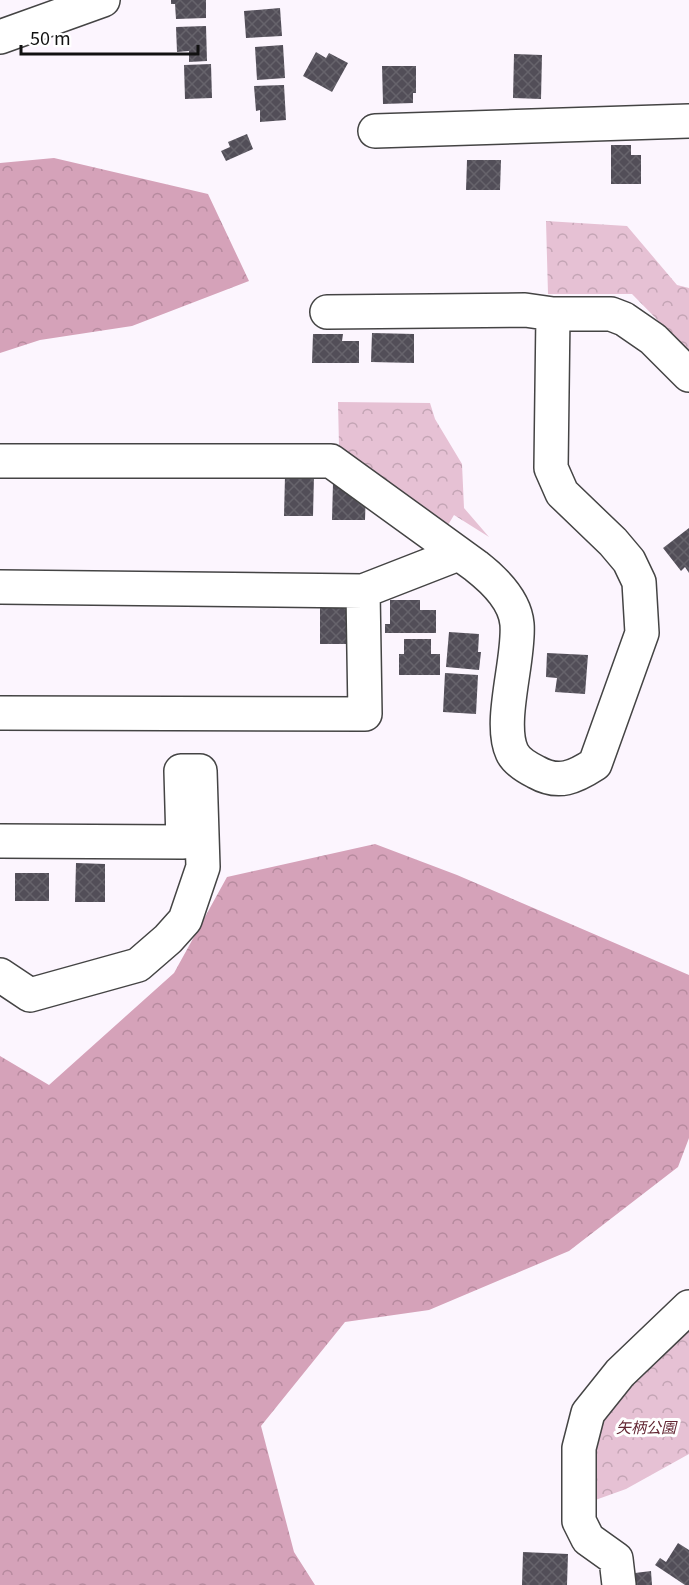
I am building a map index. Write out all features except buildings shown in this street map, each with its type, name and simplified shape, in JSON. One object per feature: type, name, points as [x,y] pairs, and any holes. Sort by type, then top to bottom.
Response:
[{"type":"street","points":[[0,37],[103,0]]},
{"type":"street","points":[[375,131],[689,121]]},
{"type":"street","points":[[327,312],[525,310],[553,314],[611,314],[624,319],[653,339],[689,375]]},
{"type":"street","points":[[0,461],[331,461],[494,580],[509,601],[518,623],[507,732],[512,754],[528,768],[546,778],[562,780],[578,775],[595,764],[642,633],[639,582],[629,561],[613,542],[562,493],[551,468],[553,314]]},
{"type":"street","points":[[0,588],[363,591],[458,554]]},
{"type":"street","points":[[0,713],[365,714],[363,591]]},
{"type":"street","points":[[0,841],[183,842],[181,771],[200,771],[202,867],[184,920],[168,939],[138,965],[30,995],[0,975]]},
{"type":"street","points":[[619,1585],[616,1559],[588,1539],[579,1521],[579,1448],[588,1413],[620,1374],[689,1307]]},
{"type":"green space","points":[[54,158],[208,194],[249,281],[132,326],[40,340],[0,353],[0,163]]},
{"type":"green space","points":[[546,221],[627,226],[677,285],[689,288],[689,352],[632,294],[548,294]]},
{"type":"green space","points":[[338,402],[430,403],[435,419],[462,464],[464,508],[489,537],[454,515],[448,525],[339,446]]},
{"type":"green space","points":[[375,844],[457,875],[689,975],[689,1138],[678,1167],[569,1251],[429,1310],[345,1322],[261,1426],[294,1552],[315,1585],[0,1585],[0,1056],[49,1085],[174,973],[227,877]]},
{"type":"green space","name":"矢柄公園","points":[[689,1324],[689,1454],[626,1489],[587,1503],[588,1470],[602,1415]]}]
